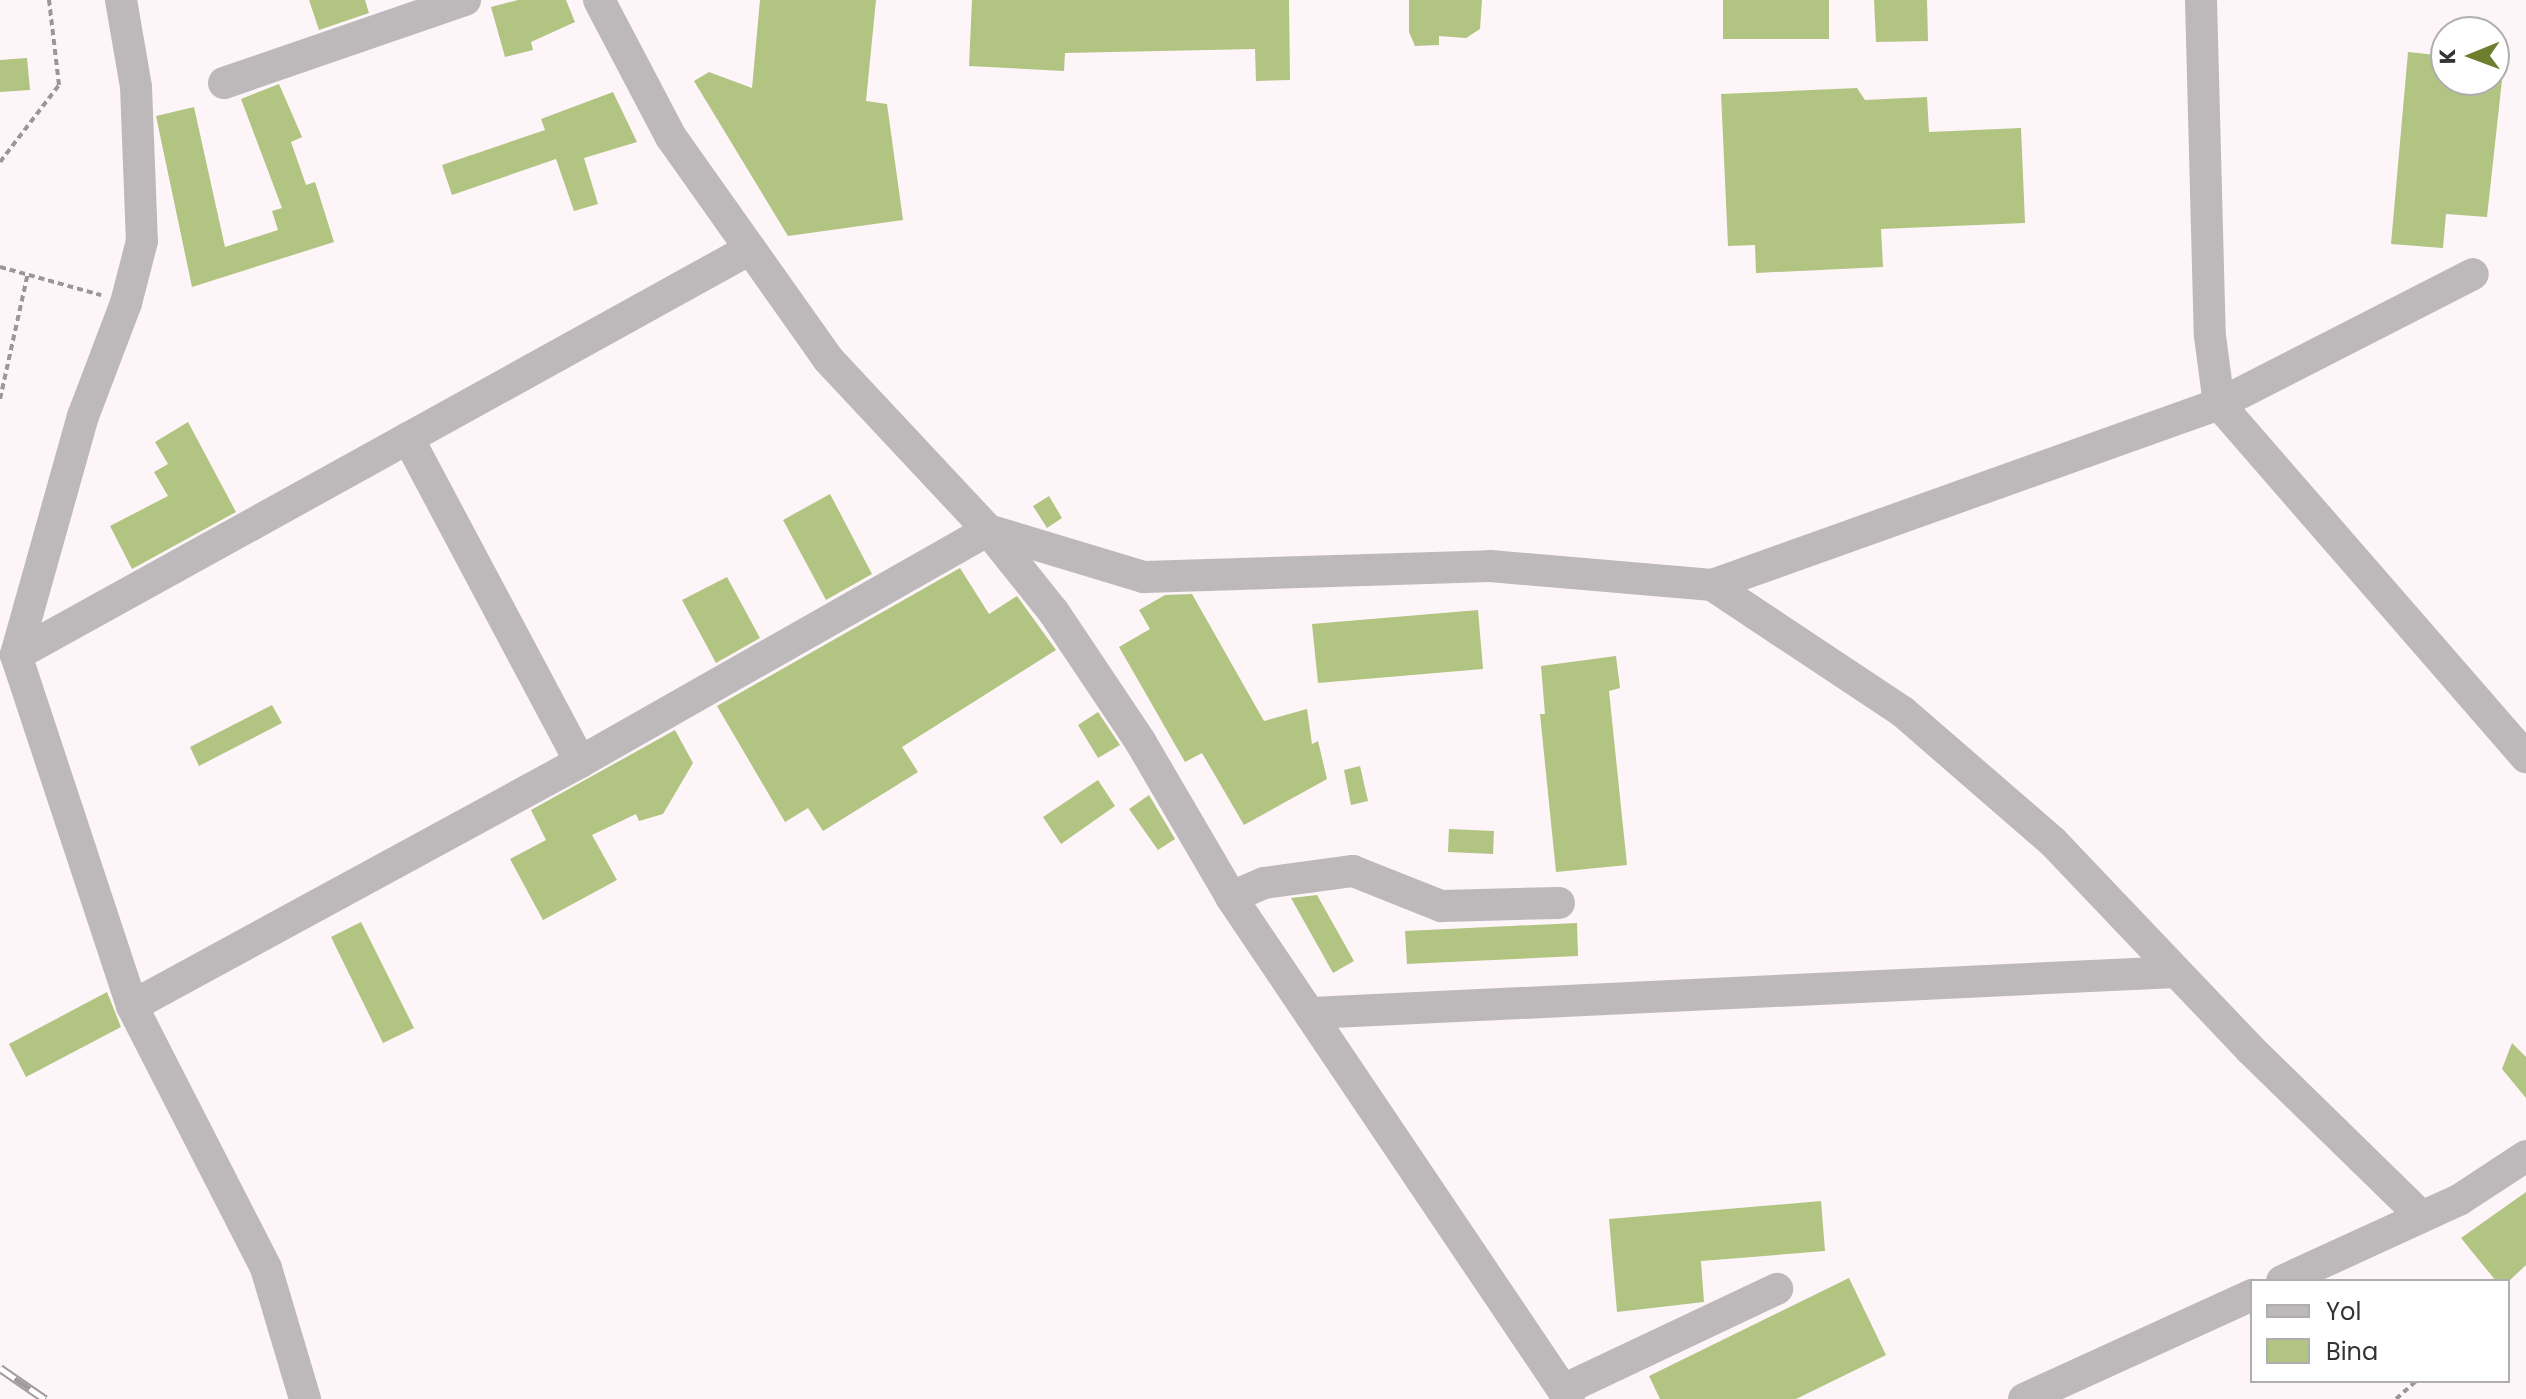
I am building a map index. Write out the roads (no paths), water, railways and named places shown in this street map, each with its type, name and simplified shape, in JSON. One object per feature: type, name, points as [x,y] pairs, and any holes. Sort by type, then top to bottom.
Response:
[{"type":"street","points":[[121,0],[136,87],[142,241],[126,303],[83,416],[16,655],[132,1006],[266,1268],[305,1399]]},
{"type":"street","points":[[224,83],[465,0]]},
{"type":"street","points":[[599,0],[671,137],[828,359],[988,530],[1053,611],[1123,715],[1231,897],[1312,1013],[1430,1198],[1566,1394],[1777,1289]]},
{"type":"street","points":[[2201,0],[2210,336],[2219,404],[2526,757]]},
{"type":"street","points":[[16,655],[750,249]]},
{"type":"street","points":[[132,1006],[580,762],[988,530],[1144,577],[1490,566],[1712,585],[2219,404],[2473,274]]},
{"type":"street","points":[[408,438],[580,762]]},
{"type":"street","points":[[1712,585],[1903,712],[2053,842],[2176,972],[2422,1217]]},
{"type":"street","points":[[1231,897],[1264,883],[1353,871],[1441,906],[1559,903]]},
{"type":"street","points":[[1312,1013],[2176,972]]},
{"type":"street","points":[[2286,1279],[2459,1200],[2526,1156]]},
{"type":"street","points":[[2024,1399],[2250,1296]]},
{"type":"railway","points":[[0,1368],[45,1399]]}]
